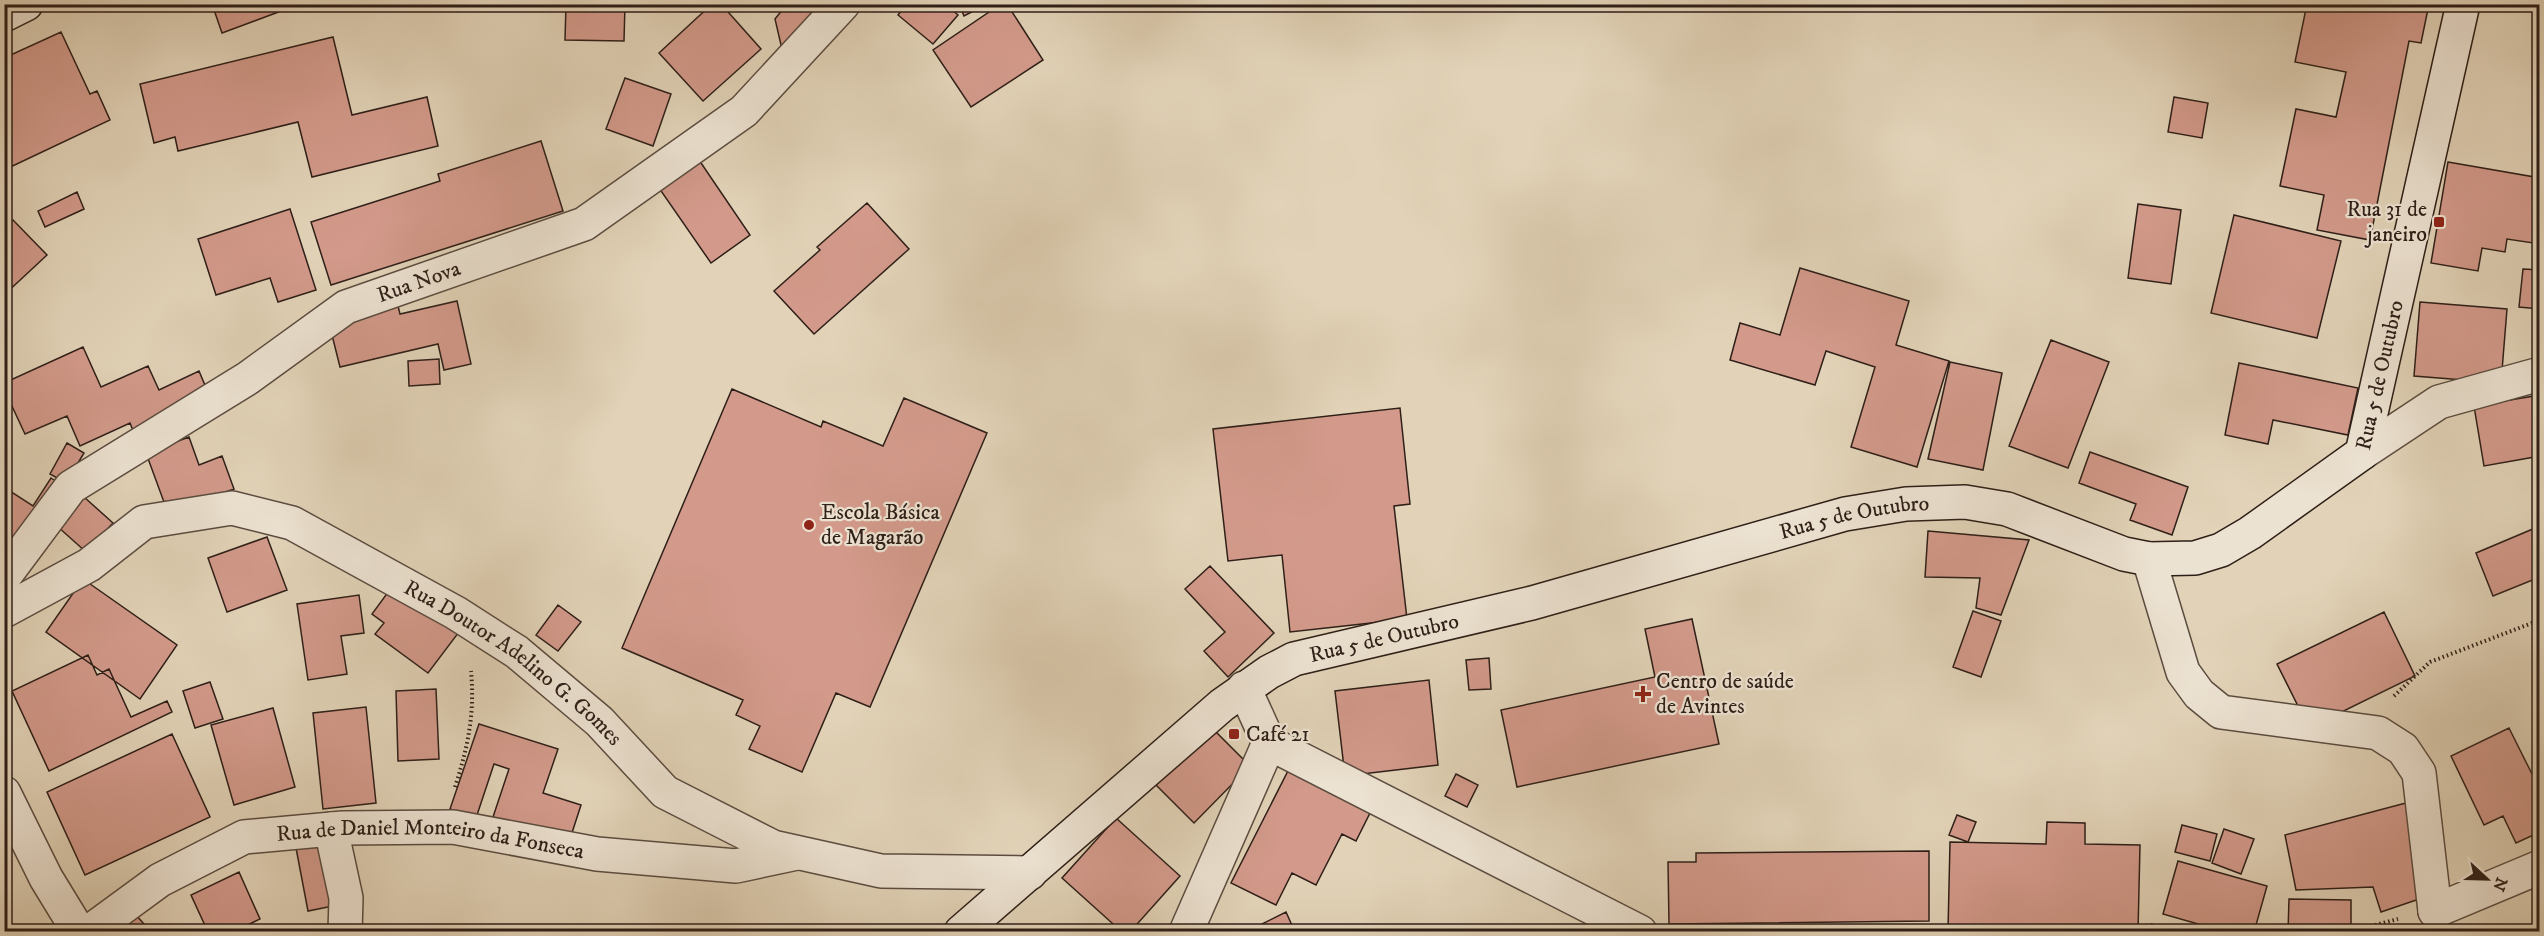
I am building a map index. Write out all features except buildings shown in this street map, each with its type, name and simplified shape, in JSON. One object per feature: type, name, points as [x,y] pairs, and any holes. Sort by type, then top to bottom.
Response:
[{"type":"street","points":[[4,15],[26,4]]},
{"type":"street","name":"Rua Nova","points":[[4,577],[71,487],[248,378],[346,307],[584,224],[744,111],[843,4]]},
{"type":"street","name":"Rua 5 de Outubro","points":[[961,932],[1198,724],[1244,687],[1294,659],[1532,603],[1845,514],[1906,504],[1965,502],[2007,509],[2124,554],[2149,559],[2195,558],[2222,550],[2362,453],[2463,4]]},
{"type":"street","points":[[2362,453],[2439,402],[2540,374]]},
{"type":"street","name":"Rua Doutor Adelino G. Gomes","points":[[4,611],[89,565],[144,522],[232,508],[292,523],[456,613],[517,652],[599,721],[665,792],[773,847],[881,871],[1030,873]]},
{"type":"street","points":[[2149,559],[2183,672],[2199,694],[2221,711],[2378,733],[2403,749],[2419,773],[2429,921],[2540,867]]},
{"type":"street","points":[[1244,687],[1269,743],[1640,932]]},
{"type":"street","points":[[1186,932],[1269,743]]},
{"type":"street","points":[[4,793],[46,878],[79,932]]},
{"type":"street","name":"Rua de Daniel Monteiro da Fonseca","points":[[89,932],[160,880],[243,837],[331,829],[453,826],[597,854],[736,866],[799,853]]},
{"type":"street","points":[[331,829],[346,898],[345,932]]},
{"type":"path","points":[[438,826],[452,797],[468,747],[471,718],[472,683],[469,637],[456,613]]},
{"type":"path","points":[[2366,732],[2391,700],[2430,662],[2540,620]]},
{"type":"path","points":[[2349,932],[2429,921]]},
{"type":"path","points":[[2111,932],[2151,925],[2186,932]]},
{"type":"place","name":"Rua 31 de janeiro","points":[[2439,222]]},
{"type":"place","name":"Escola Básica de Magarão","points":[[809,525]]},
{"type":"place","name":"Centro de saúde de Avintes","points":[[1643,694]]},
{"type":"place","name":"Café 21","points":[[1234,734]]}]
